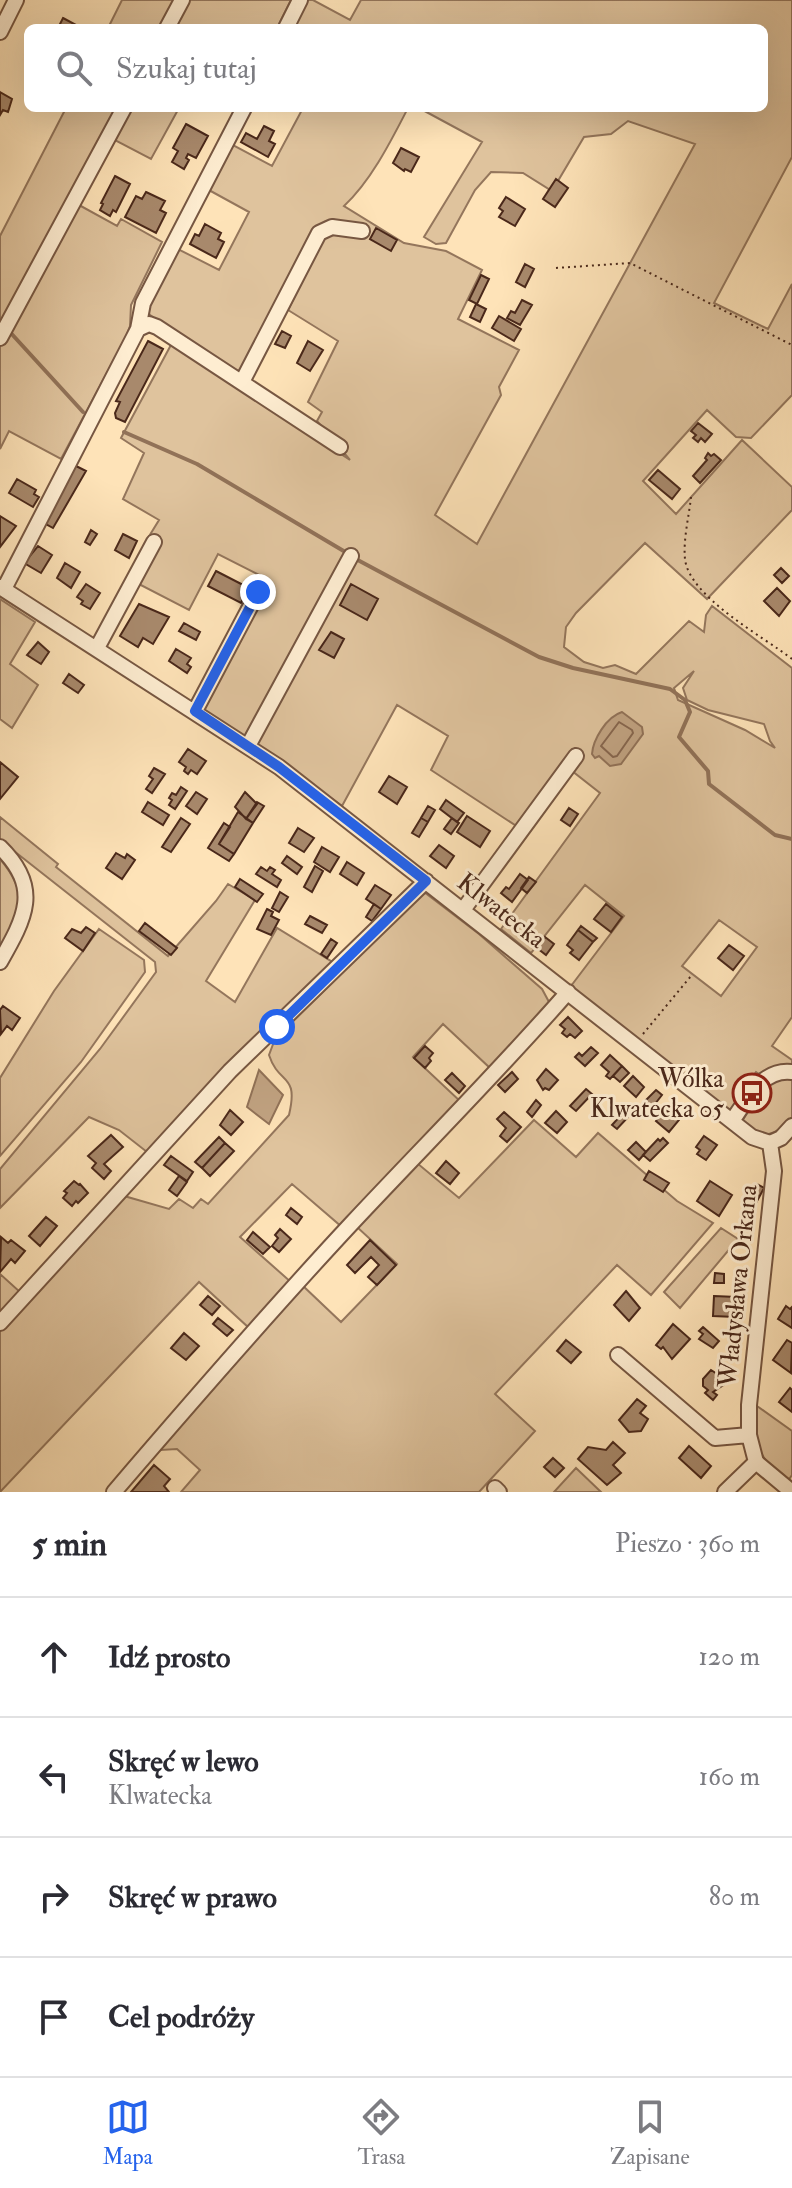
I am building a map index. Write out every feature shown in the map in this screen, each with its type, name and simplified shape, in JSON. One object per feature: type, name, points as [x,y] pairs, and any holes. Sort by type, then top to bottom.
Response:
[{"type":"street","points":[[0,32],[16,0]]},
{"type":"street","points":[[169,24],[182,0]]},
{"type":"street","points":[[288,24],[300,0]]},
{"type":"street","points":[[0,338],[122,112]]},
{"type":"street","points":[[2,588],[138,329],[143,303],[242,112]]},
{"type":"street","points":[[242,382],[319,233],[332,227],[362,231]]},
{"type":"street","points":[[138,329],[149,324],[157,327],[340,447]]},
{"type":"street","points":[[97,648],[154,542]]},
{"type":"street","points":[[248,746],[351,556]]},
{"type":"street","name":"Klwatecka","points":[[2,588],[279,767],[752,1137],[770,1143]]},
{"type":"street","points":[[195,711],[258,592]]},
{"type":"street","points":[[463,910],[576,756]]},
{"type":"street","points":[[0,847],[26,884],[21,923],[0,962]]},
{"type":"street","points":[[0,1323],[230,1071],[426,881]]},
{"type":"street","points":[[114,1492],[343,1232],[459,1113],[568,992]]},
{"type":"street","points":[[732,1121],[752,1093],[770,1075],[792,1072]]},
{"type":"street","points":[[770,1143],[781,1138],[792,1126]]},
{"type":"street","name":"Władysława Orkana","points":[[756,1462],[749,1435],[749,1405],[774,1171],[770,1143]]},
{"type":"street","points":[[618,1355],[715,1438],[749,1435]]},
{"type":"street","points":[[725,1492],[756,1462],[791,1490]]},
{"type":"path","points":[[556,268],[630,263],[792,345]]},
{"type":"path","points":[[691,497],[685,560],[694,581],[743,625],[792,659]]},
{"type":"path","points":[[634,1044],[691,976]]},
{"type":"shaded area","points":[[122,0],[291,0],[279,24],[110,24]]},
{"type":"shaded area","points":[[307,0],[313,0],[350,20],[361,0],[792,0],[792,157],[714,303],[768,329],[792,284],[792,395],[751,438],[736,437],[707,410],[643,481],[676,514],[742,440],[792,487],[792,510],[707,599],[645,543],[576,613],[566,627],[564,647],[584,662],[603,668],[615,665],[636,674],[689,621],[704,632],[706,615],[712,606],[792,668],[792,1017],[772,1046],[792,1060],[792,1064],[759,1074],[756,1072],[736,1100],[739,1103],[729,1110],[717,1105],[571,986],[624,916],[585,885],[531,953],[501,929],[600,793],[572,771],[527,833],[431,770],[448,736],[397,705],[342,806],[198,706],[269,580],[218,554],[189,610],[133,581],[153,542],[148,538],[159,520],[123,499],[144,453],[121,438],[172,343],[350,460],[317,421],[322,412],[308,402],[338,341],[288,310],[333,220],[324,222],[314,233],[245,368],[239,371],[157,321],[149,314],[147,307],[176,248],[219,270],[249,212],[207,189],[233,145],[272,166],[301,112],[406,112],[372,173],[344,206],[404,243],[446,251],[482,270],[458,319],[519,350],[499,387],[501,395],[435,515],[477,544],[695,144],[628,121],[611,134],[584,137],[552,191],[523,173],[491,172],[475,190],[446,243],[436,244],[424,237],[482,142],[426,112],[768,112],[768,24],[295,24]],"holes":[[[694,671],[683,688],[687,700],[708,710],[764,724],[775,748],[745,730],[678,700],[674,688]],[[719,920],[757,947],[721,996],[682,966]]]},
{"type":"shaded area","points":[[64,112],[177,112],[151,159],[115,140],[79,205],[117,226],[121,219],[162,242],[131,305],[130,326],[125,339],[61,459],[9,431],[0,449],[0,236]]},
{"type":"shaded area","points":[[0,599],[35,622],[10,664],[38,685],[12,728],[0,719]]},
{"type":"shaded area","points":[[0,817],[58,864],[56,867],[168,956],[228,884],[255,900],[206,981],[235,1002],[277,928],[334,963],[252,1039],[147,1152],[119,1130],[89,1117],[0,1208],[0,1169],[100,1049],[156,972],[155,962],[0,840]]},
{"type":"shaded area","points":[[0,859],[16,884],[20,906],[0,954]]},
{"type":"shaded area","points":[[424,892],[479,934],[542,989],[549,1002],[547,1010],[490,1068],[443,1024],[413,1057],[461,1102],[342,1227],[292,1184],[240,1237],[292,1283],[248,1327],[199,1282],[0,1492],[0,1328],[124,1196],[169,1209],[179,1199],[193,1208],[201,1199],[208,1204],[289,1115],[290,1085],[273,1065],[269,1055],[275,1039]]},
{"type":"shaded area","points":[[99,929],[144,960],[145,972],[81,1062],[0,1156],[0,1078],[54,991]]},
{"type":"shaded area","points":[[792,1078],[792,1117],[781,1128],[760,1135],[742,1121],[766,1084],[772,1079]]},
{"type":"shaded area","points":[[534,1120],[576,1157],[598,1133],[677,1201],[713,1223],[651,1295],[617,1265],[495,1394],[535,1431],[479,1492],[181,1492],[200,1470],[177,1449],[161,1450],[165,1438],[302,1285],[341,1322],[397,1264],[357,1227],[417,1163],[459,1198]]},
{"type":"shaded area","points":[[721,1228],[738,1239],[680,1308],[664,1292]]},
{"type":"shaded area","points":[[0,1274],[20,1292],[0,1314]]},
{"type":"shaded area","points":[[757,1406],[792,1431],[792,1475],[787,1482],[759,1449]]},
{"type":"shaded area","points":[[576,1468],[601,1492],[554,1492]]},
{"type":"water","points":[[622,712],[642,727],[643,734],[621,764],[610,766],[599,756],[595,758],[593,748],[606,724]]},
{"type":"water","points":[[259,1070],[283,1095],[269,1124],[247,1107]]},
{"type":"building","points":[[63,18],[74,24],[60,24]]},
{"type":"building","points":[[0,92],[12,99],[8,112],[3,110],[0,115]]},
{"type":"building","points":[[186,124],[208,136],[196,158],[188,154],[186,158],[189,160],[184,169],[172,162],[178,151],[173,148]]},
{"type":"building","points":[[264,126],[274,131],[269,141],[275,144],[268,157],[241,142],[246,133],[257,139]]},
{"type":"building","points":[[401,148],[419,157],[411,172],[393,163]]},
{"type":"building","points":[[115,176],[130,184],[116,212],[113,210],[110,216],[100,210]]},
{"type":"building","points":[[556,179],[568,188],[555,207],[543,199]]},
{"type":"building","points":[[146,192],[165,201],[160,210],[166,213],[156,233],[125,217],[136,196],[142,199]]},
{"type":"building","points":[[506,197],[525,209],[515,226],[499,217],[503,211],[499,208]]},
{"type":"building","points":[[205,224],[221,233],[218,239],[224,242],[216,258],[190,244]]},
{"type":"building","points":[[376,228],[397,240],[391,251],[370,239]]},
{"type":"building","points":[[525,264],[534,269],[525,287],[516,282]]},
{"type":"building","points":[[481,275],[489,279],[477,304],[469,300]]},
{"type":"building","points":[[522,300],[532,305],[520,325],[507,318],[511,311],[515,313]]},
{"type":"building","points":[[476,304],[486,309],[480,322],[470,317]]},
{"type":"building","points":[[499,316],[521,329],[514,341],[492,328]]},
{"type":"building","points":[[282,331],[291,336],[285,348],[275,344]]},
{"type":"building","points":[[148,341],[163,349],[125,422],[116,418],[120,402],[116,401]]},
{"type":"building","points":[[308,341],[323,350],[310,371],[297,363]]},
{"type":"building","points":[[698,423],[712,434],[705,442],[701,438],[698,442],[693,438],[696,435],[691,431]]},
{"type":"building","points":[[708,453],[721,460],[700,483],[693,476],[707,460]]},
{"type":"building","points":[[74,465],[86,471],[53,528],[44,523]]},
{"type":"building","points":[[658,470],[680,489],[672,499],[649,480]]},
{"type":"building","points":[[17,479],[36,490],[34,494],[39,497],[33,507],[9,493]]},
{"type":"building","points":[[0,516],[16,526],[0,547]]},
{"type":"building","points":[[91,530],[97,534],[90,545],[85,542]]},
{"type":"building","points":[[123,534],[137,541],[129,558],[115,550]]},
{"type":"building","points":[[38,546],[52,555],[41,573],[24,563]]},
{"type":"building","points":[[65,563],[80,572],[71,588],[57,578]]},
{"type":"building","points":[[781,568],[789,576],[782,583],[774,575]]},
{"type":"building","points":[[216,571],[249,588],[241,603],[208,586]]},
{"type":"building","points":[[86,584],[100,593],[90,609],[81,604],[83,601],[77,597]]},
{"type":"building","points":[[351,584],[378,599],[367,620],[340,605]]},
{"type":"building","points":[[777,588],[790,601],[779,616],[764,601]]},
{"type":"building","points":[[139,604],[169,617],[153,644],[143,638],[138,647],[120,636]]},
{"type":"building","points":[[184,623],[200,632],[196,640],[179,631]]},
{"type":"building","points":[[331,632],[344,639],[334,658],[319,650]]},
{"type":"building","points":[[38,642],[49,652],[41,664],[27,655]]},
{"type":"building","points":[[176,649],[191,658],[187,673],[169,661]]},
{"type":"building","points":[[69,674],[84,685],[78,693],[63,683]]},
{"type":"building","points":[[188,749],[206,761],[197,774],[191,770],[188,774],[184,771],[186,767],[179,762]]},
{"type":"building","points":[[0,762],[18,777],[0,799]]},
{"type":"building","points":[[154,768],[165,774],[152,793],[146,789],[153,779],[149,776]]},
{"type":"building","points":[[389,776],[407,787],[397,804],[379,792]]},
{"type":"building","points":[[181,787],[187,791],[175,809],[169,805],[172,800],[169,798],[172,793],[176,795]]},
{"type":"building","points":[[196,792],[207,799],[197,814],[186,806]]},
{"type":"building","points":[[245,792],[257,804],[246,819],[235,807]]},
{"type":"building","points":[[446,800],[464,813],[457,822],[440,809]]},
{"type":"building","points":[[148,802],[169,815],[163,825],[142,812]]},
{"type":"building","points":[[257,802],[264,806],[253,823],[246,819]]},
{"type":"building","points":[[428,806],[435,810],[428,822],[421,818]]},
{"type":"building","points":[[569,808],[578,814],[570,826],[561,820]]},
{"type":"building","points":[[238,812],[253,823],[234,854],[219,844]]},
{"type":"building","points":[[467,816],[490,831],[480,847],[457,832]]},
{"type":"building","points":[[181,818],[190,824],[171,852],[162,847]]},
{"type":"building","points":[[421,818],[428,822],[419,837],[412,833]]},
{"type":"building","points":[[452,818],[459,823],[451,834],[444,829]]},
{"type":"building","points":[[224,823],[230,827],[219,844],[234,854],[229,861],[208,848]]},
{"type":"building","points":[[298,828],[314,838],[304,852],[289,843]]},
{"type":"building","points":[[439,845],[454,856],[446,868],[430,856]]},
{"type":"building","points":[[322,847],[339,857],[330,872],[314,862]]},
{"type":"building","points":[[116,853],[125,858],[127,854],[135,860],[122,879],[106,868]]},
{"type":"building","points":[[287,856],[302,867],[297,874],[282,863]]},
{"type":"building","points":[[347,862],[364,873],[357,885],[340,874]]},
{"type":"building","points":[[315,866],[323,871],[312,892],[304,887]]},
{"type":"building","points":[[261,867],[267,871],[270,867],[275,870],[272,874],[281,880],[277,887],[256,874]]},
{"type":"building","points":[[520,874],[528,880],[512,902],[501,893],[506,887],[509,889]]},
{"type":"building","points":[[529,877],[536,882],[527,893],[521,888]]},
{"type":"building","points":[[240,879],[263,894],[257,902],[235,887]]},
{"type":"building","points":[[375,885],[391,895],[381,909],[366,899]]},
{"type":"building","points":[[280,892],[288,897],[279,912],[272,908]]},
{"type":"building","points":[[374,904],[381,909],[372,921],[366,917]]},
{"type":"building","points":[[606,904],[622,917],[611,932],[594,919]]},
{"type":"building","points":[[267,909],[273,912],[271,916],[279,920],[271,935],[257,929]]},
{"type":"building","points":[[310,916],[327,925],[322,933],[305,924]]},
{"type":"building","points":[[145,923],[177,948],[171,955],[139,931]]},
{"type":"building","points":[[581,926],[597,938],[593,942],[578,930]]},
{"type":"building","points":[[86,927],[95,933],[83,951],[65,938],[72,929],[81,933]]},
{"type":"building","points":[[578,930],[593,942],[579,960],[570,953],[573,950],[567,945]]},
{"type":"building","points":[[545,937],[554,944],[546,955],[537,948]]},
{"type":"building","points":[[331,939],[337,943],[327,958],[321,954]]},
{"type":"building","points":[[729,945],[744,956],[733,970],[718,958]]},
{"type":"building","points":[[3,1006],[20,1018],[12,1030],[7,1026],[1,1034],[0,1010]]},
{"type":"building","points":[[568,1017],[582,1031],[575,1038],[562,1033],[565,1029],[560,1025]]},
{"type":"building","points":[[425,1046],[433,1053],[425,1068],[414,1058]]},
{"type":"building","points":[[591,1047],[598,1053],[585,1066],[575,1057],[579,1053],[582,1056]]},
{"type":"building","points":[[610,1055],[622,1066],[610,1079],[606,1076],[609,1072],[601,1065]]},
{"type":"building","points":[[622,1066],[629,1073],[620,1082],[613,1076]]},
{"type":"building","points":[[546,1069],[558,1080],[549,1090],[543,1090],[537,1080]]},
{"type":"building","points":[[512,1072],[518,1079],[505,1092],[498,1085]]},
{"type":"building","points":[[452,1073],[465,1086],[459,1093],[445,1080]]},
{"type":"building","points":[[633,1076],[644,1087],[636,1097],[624,1086]]},
{"type":"building","points":[[586,1089],[592,1094],[576,1111],[570,1106]]},
{"type":"building","points":[[656,1090],[662,1095],[651,1109],[646,1110],[641,1105]]},
{"type":"building","points":[[536,1100],[541,1105],[532,1117],[527,1112]]},
{"type":"building","points":[[665,1109],[679,1120],[669,1132],[656,1121]]},
{"type":"building","points":[[230,1110],[243,1122],[231,1135],[220,1125]]},
{"type":"building","points":[[556,1111],[567,1122],[557,1133],[545,1123]]},
{"type":"building","points":[[504,1112],[521,1127],[507,1142],[500,1136],[506,1128],[497,1119]]},
{"type":"building","points":[[623,1113],[628,1117],[617,1129],[612,1125]]},
{"type":"building","points":[[111,1135],[123,1147],[104,1164],[111,1171],[104,1179],[92,1168],[96,1163],[88,1156]]},
{"type":"building","points":[[704,1136],[717,1145],[706,1160],[697,1154],[700,1150],[696,1147]]},
{"type":"building","points":[[219,1137],[225,1143],[202,1168],[195,1162]]},
{"type":"building","points":[[663,1138],[668,1143],[650,1161],[643,1155],[658,1139]]},
{"type":"building","points":[[636,1142],[646,1152],[639,1160],[628,1150]]},
{"type":"building","points":[[225,1143],[234,1151],[210,1176],[202,1168]]},
{"type":"building","points":[[171,1156],[193,1172],[187,1181],[164,1165]]},
{"type":"building","points":[[446,1161],[459,1173],[450,1184],[436,1173]]},
{"type":"building","points":[[649,1171],[669,1183],[663,1192],[644,1180]]},
{"type":"building","points":[[179,1176],[187,1182],[177,1196],[169,1190]]},
{"type":"building","points":[[74,1181],[88,1193],[72,1206],[63,1198],[67,1193],[64,1191]]},
{"type":"building","points":[[710,1181],[732,1195],[719,1216],[697,1201]]},
{"type":"building","points":[[757,1184],[764,1188],[756,1203],[748,1199],[750,1195],[747,1193]]},
{"type":"building","points":[[291,1208],[302,1217],[297,1224],[286,1215]]},
{"type":"building","points":[[46,1217],[57,1226],[40,1246],[29,1236]]},
{"type":"building","points":[[280,1229],[291,1239],[279,1252],[272,1246]]},
{"type":"building","points":[[253,1232],[270,1247],[263,1254],[247,1240]]},
{"type":"building","points":[[1,1237],[8,1243],[11,1240],[25,1251],[15,1263],[11,1259],[0,1272]]},
{"type":"building","points":[[370,1240],[396,1265],[377,1285],[368,1277],[379,1265],[371,1257],[355,1273],[347,1265]]},
{"type":"building","points":[[715,1273],[724,1274],[724,1283],[714,1283]]},
{"type":"building","points":[[626,1291],[640,1308],[629,1321],[614,1305]]},
{"type":"building","points":[[208,1296],[220,1306],[212,1315],[200,1305]]},
{"type":"building","points":[[714,1296],[736,1297],[735,1317],[713,1316]]},
{"type":"building","points":[[786,1306],[792,1307],[792,1328],[778,1319]]},
{"type":"building","points":[[218,1318],[233,1330],[227,1336],[213,1324]]},
{"type":"building","points":[[673,1324],[690,1339],[672,1359],[663,1347],[661,1349],[656,1345]]},
{"type":"building","points":[[703,1327],[719,1341],[713,1348],[699,1339],[703,1334],[699,1331]]},
{"type":"building","points":[[184,1333],[199,1346],[186,1360],[171,1348]]},
{"type":"building","points":[[566,1340],[581,1352],[571,1363],[557,1351]]},
{"type":"building","points":[[787,1340],[792,1343],[791,1373],[773,1360]]},
{"type":"building","points":[[711,1370],[725,1379],[725,1384],[713,1392],[717,1395],[713,1400],[705,1393],[708,1390],[703,1386],[703,1379]]},
{"type":"building","points":[[790,1388],[792,1390],[792,1412],[779,1402]]},
{"type":"building","points":[[637,1399],[646,1406],[640,1413],[648,1419],[641,1431],[629,1432],[619,1420]]},
{"type":"building","points":[[613,1442],[625,1453],[613,1465],[621,1473],[607,1485],[578,1459],[588,1447],[606,1450]]},
{"type":"building","points":[[689,1446],[711,1466],[701,1478],[679,1458]]},
{"type":"building","points":[[553,1458],[564,1468],[555,1477],[544,1467]]},
{"type":"building","points":[[154,1465],[170,1479],[164,1486],[169,1492],[131,1492]]},
{"type":"waterway","points":[[9,331],[83,412]]},
{"type":"waterway","points":[[124,432],[197,464],[347,553]]},
{"type":"waterway","points":[[354,558],[539,657],[573,668],[670,689],[685,700],[690,712],[679,737],[708,771],[709,784],[775,835],[792,839]]},
{"type":"place","name":"Wólka Klwatecka 05","points":[[752,1093]]},
{"type":"route","points":[[258,592],[195,711],[279,767],[426,881],[277,1027]]}]
